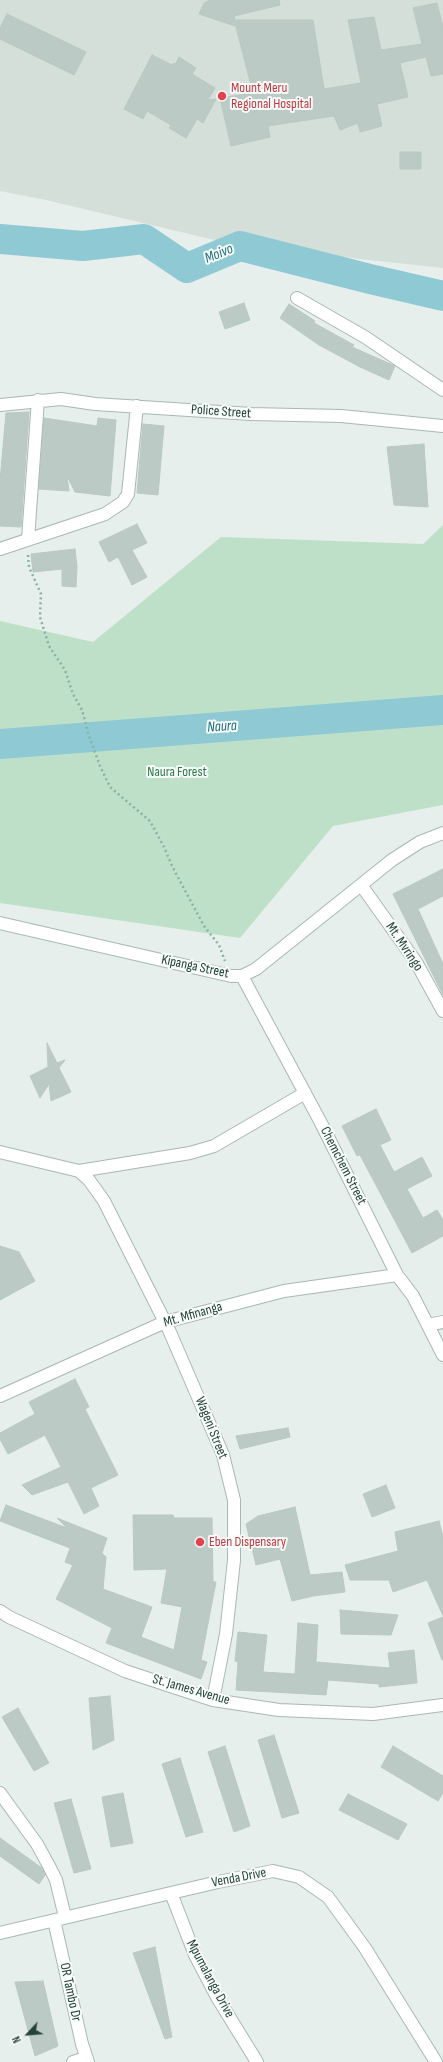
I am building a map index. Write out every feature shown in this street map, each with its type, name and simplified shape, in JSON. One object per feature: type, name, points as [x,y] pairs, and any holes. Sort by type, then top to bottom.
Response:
[{"type":"street","points":[[297,298],[365,337],[443,390]]},
{"type":"street","name":"Police Street","points":[[0,405],[38,400],[61,399],[251,414],[341,416],[443,426]]},
{"type":"street","points":[[28,539],[38,400]]},
{"type":"street","points":[[0,549],[105,514],[124,502],[128,494],[138,406]]},
{"type":"street","name":"Kipanga Street","points":[[0,923],[237,976],[256,969],[392,860],[414,845],[443,833]]},
{"type":"street","name":"Mt. Mvringo","points":[[361,885],[416,962],[443,1011]]},
{"type":"street","name":"Chemchem Street","points":[[237,976],[305,1093],[397,1275],[413,1296],[443,1355]]},
{"type":"street","points":[[0,1152],[78,1171],[190,1153],[214,1146],[305,1093]]},
{"type":"street","name":"Wageni Street","points":[[78,1171],[89,1180],[104,1201],[165,1322],[223,1455],[234,1500],[234,1560],[226,1634],[213,1700]]},
{"type":"street","name":"Mt. Mfinanga","points":[[0,1396],[165,1322],[284,1291],[397,1275]]},
{"type":"street","points":[[428,1325],[443,1322]]},
{"type":"street","name":"St. James Avenue","points":[[0,1611],[9,1617],[125,1671],[213,1700],[279,1710],[373,1714],[443,1705]]},
{"type":"street","name":"OR Tambo Dr","points":[[0,1793],[37,1844],[56,1880],[60,1919],[87,2060]]},
{"type":"street","name":"Venda Drive","points":[[0,1933],[170,1893],[272,1871],[299,1876],[328,1897],[366,1948],[436,2062]]},
{"type":"street","name":"Mpumalanga Drive","points":[[170,1893],[195,1955],[217,1998],[257,2062]]},
{"type":"street","points":[[73,2062],[87,2060]]},
{"type":"path","points":[[28,539],[29,567],[41,594],[40,617],[50,646],[65,670],[73,694],[82,710],[89,736],[100,766],[110,787],[150,821],[204,926],[219,945],[237,976]]},
{"type":"shaded area","name":"Mount Meru Regional Hospital","points":[[0,0],[443,0],[443,268],[240,246],[46,200],[0,191]]},
{"type":"green space","name":"Naura Forest","points":[[443,525],[443,805],[333,826],[240,938],[0,903],[0,621],[93,642],[221,537],[423,544]]},
{"type":"building","points":[[210,0],[279,0],[280,5],[234,16],[235,20],[313,20],[324,89],[361,83],[348,20],[374,17],[381,50],[422,44],[413,8],[437,3],[443,27],[443,74],[431,76],[426,57],[400,63],[408,97],[377,104],[382,126],[360,132],[358,123],[340,130],[334,116],[268,126],[270,137],[231,146],[220,98],[253,93],[235,23],[235,26],[199,14],[204,3]]},
{"type":"building","points":[[7,14],[86,52],[74,75],[0,39],[0,28]]},
{"type":"building","points":[[152,55],[172,65],[174,63],[176,64],[179,57],[196,68],[192,74],[215,88],[208,100],[216,99],[203,123],[197,119],[186,138],[169,128],[171,125],[147,111],[143,119],[124,109]]},
{"type":"building","points":[[400,152],[421,152],[421,169],[400,169]]},
{"type":"building","points":[[244,303],[250,320],[225,329],[219,312]]},
{"type":"building","points":[[289,304],[315,321],[314,323],[354,345],[352,347],[395,366],[389,380],[360,367],[319,345],[280,318]]},
{"type":"building","points":[[29,412],[21,527],[0,526],[0,481],[6,413]]},
{"type":"building","points":[[44,418],[97,426],[98,418],[116,420],[110,496],[75,492],[67,476],[69,491],[39,489]]},
{"type":"building","points":[[143,424],[164,426],[158,495],[137,493]]},
{"type":"building","points":[[424,444],[428,507],[394,505],[387,447]]},
{"type":"building","points":[[137,524],[147,543],[132,550],[147,577],[132,585],[118,557],[109,562],[99,542]]},
{"type":"building","points":[[75,549],[77,567],[76,587],[62,586],[62,569],[33,572],[31,554]]},
{"type":"building","points":[[443,869],[443,896],[418,909],[443,964],[443,995],[393,894]]},
{"type":"building","points":[[47,1043],[57,1063],[65,1060],[59,1068],[71,1092],[51,1101],[49,1084],[40,1098],[30,1076],[48,1067]]},
{"type":"building","points":[[376,1109],[391,1140],[380,1145],[394,1172],[422,1157],[432,1176],[407,1189],[423,1218],[437,1210],[443,1220],[443,1236],[412,1253],[360,1155],[357,1156],[342,1126]]},
{"type":"building","points":[[0,1246],[19,1252],[35,1281],[0,1300]]},
{"type":"building","points":[[75,1379],[89,1407],[85,1409],[118,1475],[91,1488],[99,1506],[84,1514],[68,1482],[32,1495],[22,1485],[61,1467],[45,1435],[8,1454],[0,1439],[0,1433],[35,1414],[29,1402]]},
{"type":"building","points":[[288,1428],[290,1437],[240,1449],[236,1436]]},
{"type":"building","points":[[386,1485],[395,1508],[372,1517],[363,1494]]},
{"type":"building","points":[[6,1505],[67,1528],[57,1518],[107,1538],[102,1553],[106,1557],[103,1589],[152,1607],[141,1637],[174,1650],[182,1607],[161,1603],[167,1569],[134,1570],[133,1515],[173,1515],[174,1518],[212,1518],[213,1582],[216,1582],[201,1660],[207,1662],[201,1679],[106,1643],[112,1628],[56,1599],[73,1565],[65,1562],[70,1548],[0,1521]]},
{"type":"building","points":[[295,1507],[310,1575],[342,1572],[345,1592],[313,1596],[292,1601],[280,1559],[256,1565],[246,1524],[258,1516]]},
{"type":"building","points":[[439,1521],[443,1537],[443,1616],[427,1580],[393,1592],[389,1580],[350,1580],[345,1565],[398,1551],[395,1532]]},
{"type":"building","points":[[340,1610],[398,1615],[391,1635],[341,1634]]},
{"type":"building","points":[[443,1617],[443,1660],[442,1660],[428,1623]]},
{"type":"building","points":[[298,1623],[318,1625],[316,1662],[390,1668],[388,1653],[414,1650],[417,1683],[379,1687],[379,1684],[328,1680],[326,1695],[236,1690],[238,1662],[235,1661],[238,1632],[267,1635],[263,1672],[295,1674]]},
{"type":"building","points":[[110,1696],[114,1740],[93,1750],[89,1698]]},
{"type":"building","points":[[18,1708],[49,1763],[34,1771],[2,1717]]},
{"type":"building","points":[[274,1735],[299,1813],[282,1818],[258,1740]]},
{"type":"building","points":[[225,1746],[250,1826],[234,1832],[208,1752]]},
{"type":"building","points":[[393,1746],[443,1776],[443,1793],[438,1801],[381,1767]]},
{"type":"building","points":[[180,1758],[203,1832],[186,1837],[162,1764]]},
{"type":"building","points":[[123,1793],[133,1843],[111,1847],[102,1797]]},
{"type":"building","points":[[348,1794],[407,1824],[398,1840],[339,1810]]},
{"type":"building","points":[[71,1799],[91,1869],[74,1873],[54,1803]]},
{"type":"building","points":[[0,1838],[42,1868],[45,1875],[39,1884],[0,1856]]},
{"type":"building","points":[[155,1947],[172,2037],[165,2039],[133,1953]]},
{"type":"building","points":[[43,1981],[58,2046],[35,2056],[15,1982]]},
{"type":"waterway","name":"Moivo","points":[[0,239],[83,246],[144,239],[187,268],[240,246],[443,296]]},
{"type":"waterway","name":"Naura","points":[[0,744],[443,710]]},
{"type":"place","name":"Mount Meru Regional Hospital","points":[[222,96]]},
{"type":"place","name":"Eben Dispensary","points":[[200,1542]]}]
